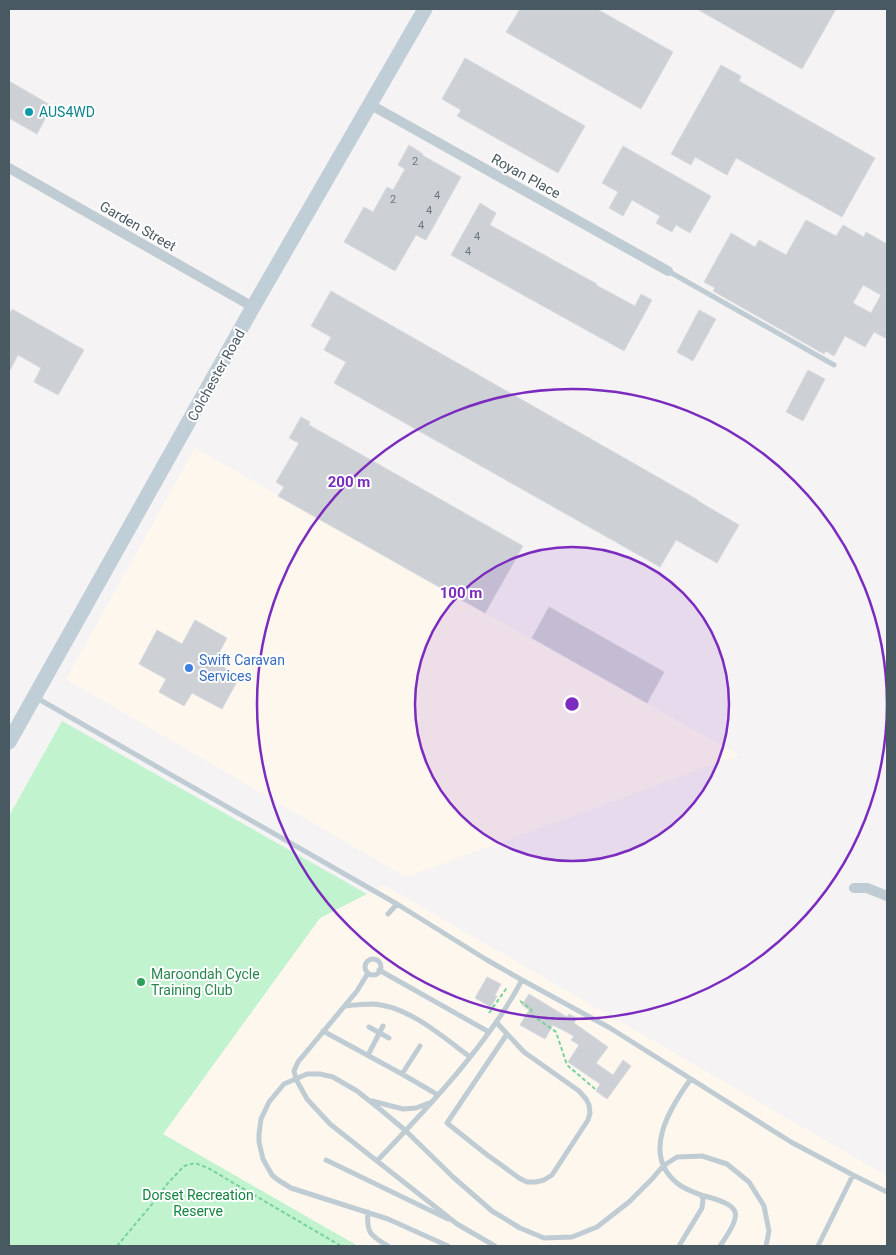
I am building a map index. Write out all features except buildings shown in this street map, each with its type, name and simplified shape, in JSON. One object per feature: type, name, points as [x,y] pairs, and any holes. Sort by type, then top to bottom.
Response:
[{"type":"main road","name":"Colchester Road","points":[[9,742],[254,307],[425,9]]},
{"type":"street","name":"Royan Place","points":[[371,105],[668,271]]},
{"type":"street","name":"Garden Street","points":[[9,168],[254,307]]},
{"type":"street","points":[[854,888],[867,888],[887,896]]},
{"type":"lane","points":[[668,271],[834,365]]},
{"type":"lane","points":[[35,696],[397,904],[487,960],[610,1028],[791,1142],[853,1176],[887,1192]]},
{"type":"lane","points":[[388,914],[397,904]]},
{"type":"lane","points":[[368,973],[365,967],[371,959],[378,961],[380,970]]},
{"type":"lane","points":[[368,973],[374,974],[380,970]]},
{"type":"lane","points":[[380,970],[489,1032]]},
{"type":"lane","points":[[368,973],[357,991],[298,1062],[294,1071],[296,1079],[307,1099],[330,1124],[457,1224]]},
{"type":"lane","points":[[377,1161],[432,1102],[470,1056],[496,1022],[522,980]]},
{"type":"lane","points":[[345,1006],[373,1004],[390,1007],[406,1013],[470,1056]]},
{"type":"lane","points":[[496,1022],[524,1052],[579,1091],[589,1105],[590,1113],[585,1126],[557,1168],[552,1175],[536,1182],[527,1182],[519,1178],[447,1123],[507,1034]]},
{"type":"lane","points":[[368,1055],[383,1026]]},
{"type":"lane","points":[[369,1027],[389,1038]]},
{"type":"lane","points":[[323,1031],[438,1095]]},
{"type":"lane","points":[[402,1074],[420,1046]]},
{"type":"lane","points":[[448,1246],[388,1219],[291,1188],[278,1180],[268,1169],[263,1159],[259,1134],[261,1119],[269,1102],[279,1089],[284,1084],[308,1074],[333,1077],[357,1091],[406,1131],[492,1211],[520,1228],[544,1238],[572,1237],[597,1227],[629,1202],[663,1166],[677,1157],[702,1156],[727,1164],[749,1182],[764,1206],[770,1231],[766,1246]]},
{"type":"lane","points":[[690,1080],[667,1117],[661,1136],[660,1152],[663,1166],[677,1183],[701,1194],[726,1202],[734,1208],[736,1216],[733,1226],[720,1246]]},
{"type":"lane","points":[[369,1100],[404,1109],[416,1108],[432,1102]]},
{"type":"lane","points":[[326,1160],[457,1224],[495,1246]]},
{"type":"lane","points":[[818,1246],[853,1176]]},
{"type":"lane","points":[[679,1246],[703,1203],[701,1194]]},
{"type":"lane","points":[[368,1212],[366,1224],[372,1236],[388,1246]]},
{"type":"path","points":[[489,1013],[506,989],[508,991],[510,987]]},
{"type":"path","points":[[520,1001],[531,1009],[532,1015],[556,1032],[567,1065],[595,1090]]},
{"type":"path","points":[[117,1246],[175,1175],[184,1166],[195,1163],[208,1168],[341,1246]]},
{"type":"shaded area","name":"Swift Caravan Services","points":[[195,448],[739,755],[406,877],[66,679]]},
{"type":"shaded area","points":[[384,885],[887,1176],[887,1246],[358,1246],[163,1135],[320,918]]},
{"type":"green space","name":"Maroondah Cycle Training Club","points":[[62,721],[367,894],[320,918],[163,1134],[358,1246],[9,1246],[9,816]]},
{"type":"place","name":"AUS4WD","points":[[29,112]]},
{"type":"place","name":"Swift Caravan Services","points":[[189,668]]},
{"type":"place","name":"Maroondah Cycle Training Club","points":[[141,982]]},
{"type":"park label","name":"Dorset Recreation Reserve","points":[[198,1204]]}]
